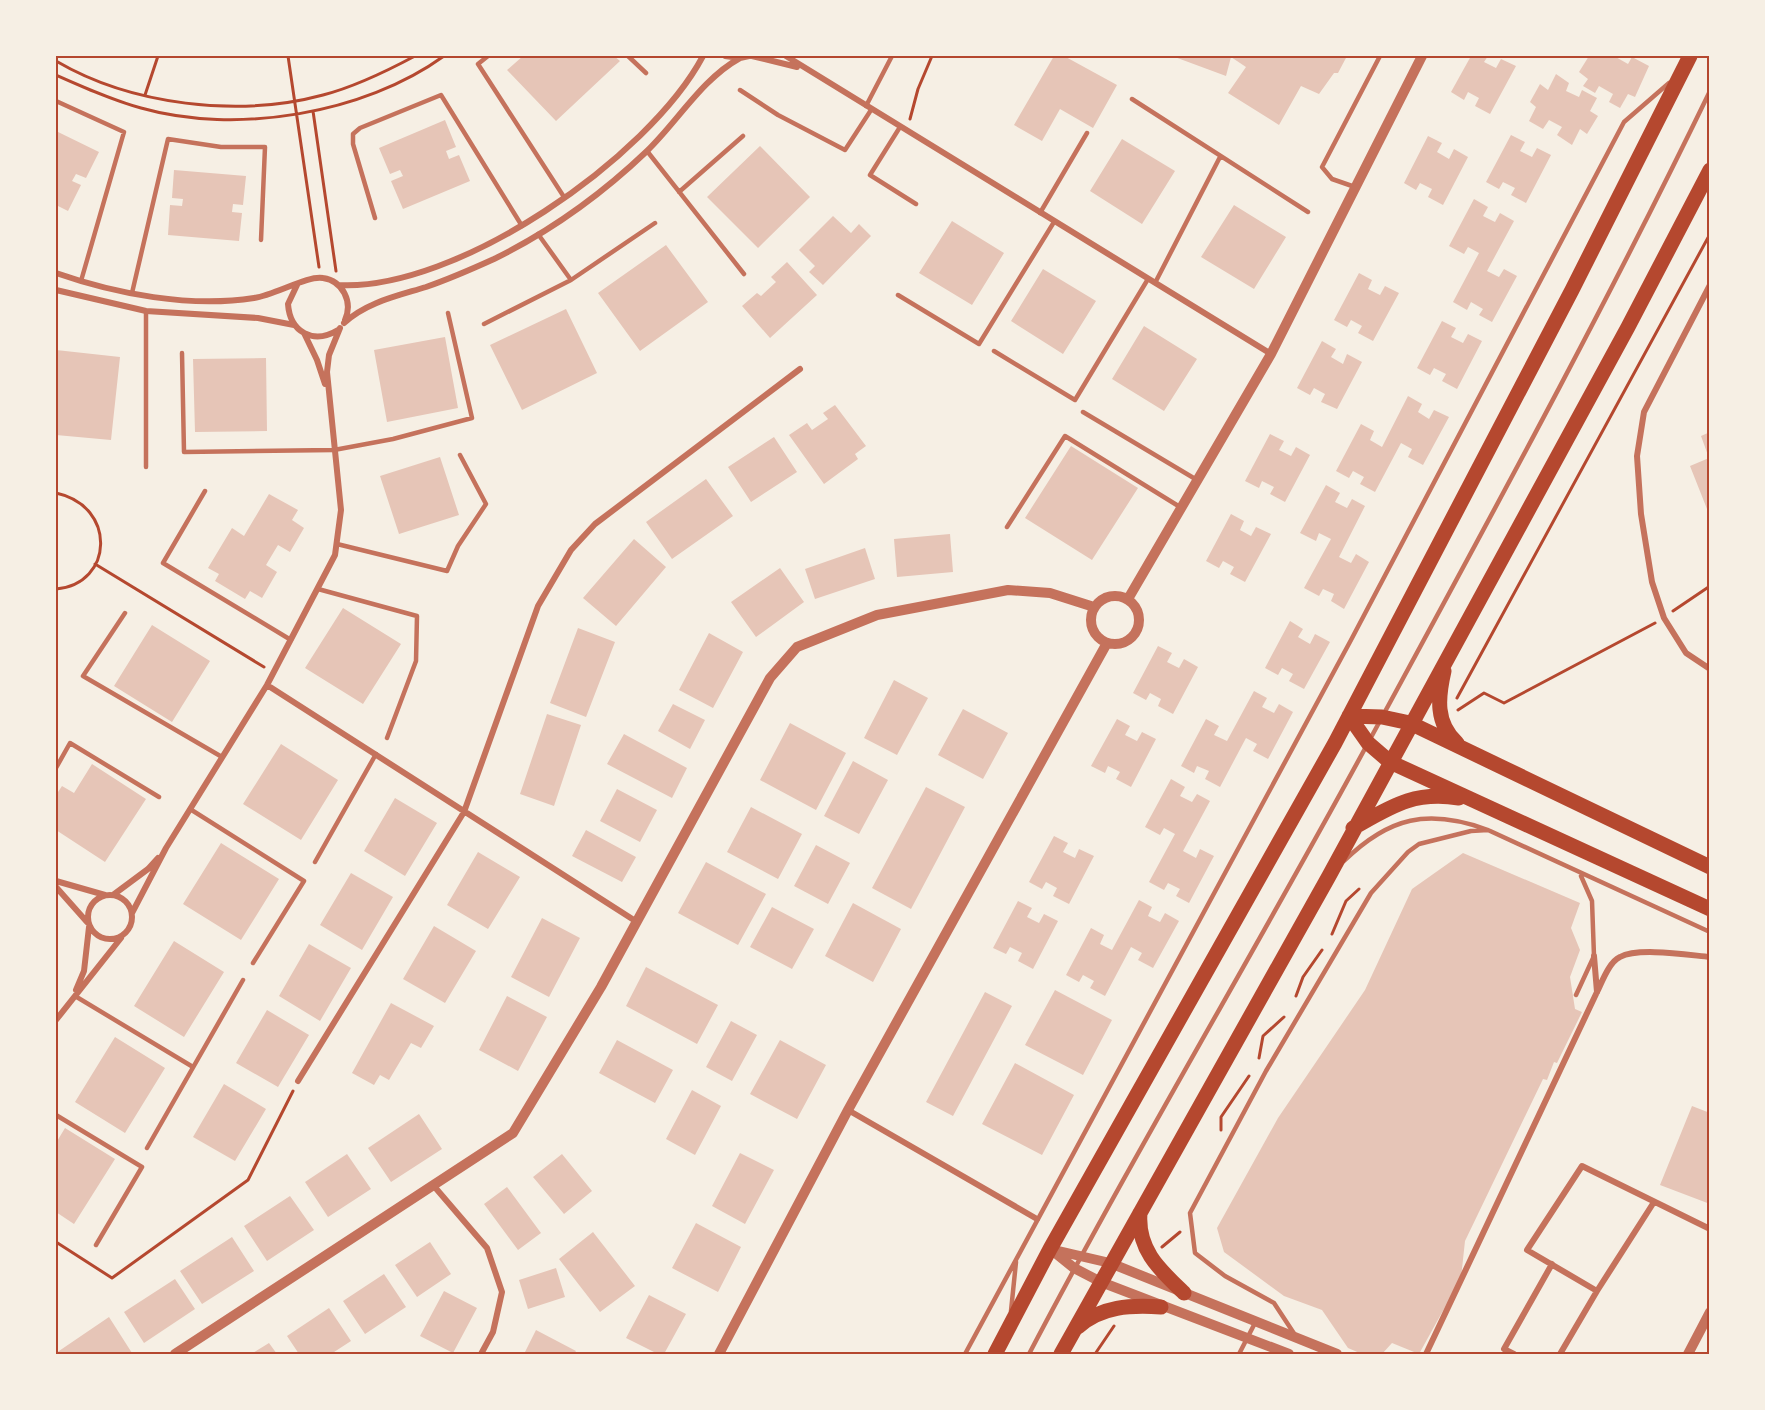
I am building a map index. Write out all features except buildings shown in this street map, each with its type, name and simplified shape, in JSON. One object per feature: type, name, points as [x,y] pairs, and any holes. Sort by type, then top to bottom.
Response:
[{"type":"highway","points":[[995,1354],[1050,1249],[1349,716],[1688,63]]},
{"type":"highway","points":[[1061,1354],[1329,876],[1448,653],[1628,327],[1710,170]]},
{"type":"highway","points":[[1448,653],[1440,692],[1441,721],[1452,738],[1466,751]]},
{"type":"highway","points":[[1349,716],[1382,717],[1410,723],[1710,867]]},
{"type":"highway","points":[[1349,716],[1368,742],[1390,762],[1486,804],[1710,909]]},
{"type":"highway","points":[[1353,828],[1387,808],[1421,796],[1446,796],[1486,804]]},
{"type":"highway","points":[[1141,1208],[1139,1227],[1143,1246],[1164,1273],[1184,1293]]},
{"type":"highway","points":[[1073,1331],[1092,1316],[1105,1311],[1127,1306],[1161,1306]]},
{"type":"street","points":[[56,273],[132,292],[193,300],[267,296],[306,280],[321,278],[338,285],[382,283],[424,270],[483,247],[522,226],[564,197],[646,129],[677,94],[703,56]]},
{"type":"street","points":[[725,56],[740,58],[750,56],[804,69]]},
{"type":"street","points":[[786,56],[1271,354]]},
{"type":"street","points":[[1128,599],[1271,354],[1422,56]]},
{"type":"street","points":[[297,285],[288,304],[289,314],[295,326],[304,333],[320,337],[342,325],[368,306],[467,270],[538,234],[604,188],[647,151],[717,74],[740,58]]},
{"type":"street","points":[[56,1020],[129,928],[132,913],[166,848],[267,685],[335,555],[341,510],[329,396],[329,355],[349,305],[338,285]]},
{"type":"street","points":[[1710,285],[1644,411],[1637,456],[1641,514],[1652,582],[1664,618],[1686,653],[1710,669]]},
{"type":"street","points":[[56,290],[146,311],[258,318],[295,326]]},
{"type":"street","points":[[304,333],[317,360],[329,396]]},
{"type":"street","points":[[298,1081],[464,812],[538,606],[571,550],[594,524],[800,369]]},
{"type":"street","points":[[175,1354],[513,1133],[637,922],[770,678],[797,647],[877,615],[1008,590],[1050,593],[1094,607]]},
{"type":"street","points":[[1113,596],[1128,599],[1138,611],[1139,627],[1130,640],[1115,644],[1100,640],[1092,628],[1091,614],[1094,607],[1099,602],[1113,596]]},
{"type":"street","points":[[719,1354],[848,1110],[1107,643]]},
{"type":"street","points":[[267,685],[637,922]]},
{"type":"street","points":[[113,895],[148,869],[166,848]]},
{"type":"street","points":[[56,880],[105,895],[113,895],[127,902],[132,913]]},
{"type":"street","points":[[56,887],[101,938],[117,939],[124,935]]},
{"type":"street","points":[[74,996],[84,971],[89,925],[88,912],[91,904],[105,895]]},
{"type":"street","points":[[1426,1354],[1610,968],[1619,957],[1642,953],[1710,957]]},
{"type":"street","points":[[1594,956],[1597,992]]},
{"type":"street","points":[[848,1110],[1037,1219]]},
{"type":"street","points":[[1597,1291],[1527,1250],[1582,1166],[1710,1229]]},
{"type":"street","points":[[433,1185],[487,1248],[502,1292],[493,1332],[481,1354]]},
{"type":"street","points":[[1560,1354],[1654,1202]]},
{"type":"street","points":[[1050,1249],[1110,1263],[1337,1354]]},
{"type":"street","points":[[1050,1249],[1074,1268],[1101,1282],[1289,1354]]},
{"type":"street","points":[[1514,1354],[1504,1349],[1552,1264]]},
{"type":"street","points":[[1688,1354],[1710,1312]]},
{"type":"lane","points":[[488,56],[478,64],[564,197]]},
{"type":"lane","points":[[628,56],[646,73]]},
{"type":"lane","points":[[740,90],[778,115],[845,150],[892,56]]},
{"type":"lane","points":[[1355,188],[1332,179],[1322,167],[1380,56]]},
{"type":"lane","points":[[965,1354],[1351,640],[1624,122],[1688,63]]},
{"type":"lane","points":[[1029,1354],[1074,1268],[1382,717],[1626,264],[1710,91]]},
{"type":"lane","points":[[375,218],[353,144],[353,134],[360,128],[441,95],[522,226]]},
{"type":"lane","points":[[1132,99],[1308,212]]},
{"type":"lane","points":[[56,101],[124,132],[81,281]]},
{"type":"lane","points":[[900,127],[870,175],[916,204]]},
{"type":"lane","points":[[1040,213],[1088,133]]},
{"type":"lane","points":[[679,192],[743,136]]},
{"type":"lane","points":[[132,292],[168,139],[221,147],[265,147],[261,240]]},
{"type":"lane","points":[[647,151],[744,273]]},
{"type":"lane","points":[[994,351],[1074,400],[1152,281],[1220,157]]},
{"type":"lane","points":[[898,295],[978,344],[1054,222]]},
{"type":"lane","points":[[484,324],[571,280],[655,223]]},
{"type":"lane","points":[[538,234],[571,280]]},
{"type":"lane","points":[[146,311],[146,467]]},
{"type":"lane","points":[[182,353],[184,452],[334,450],[393,439],[472,418],[448,313]]},
{"type":"lane","points":[[1083,411],[1197,480]]},
{"type":"lane","points":[[1006,527],[1065,436],[1181,508]]},
{"type":"lane","points":[[337,544],[447,571],[464,536],[486,504],[460,455]]},
{"type":"lane","points":[[205,491],[163,563],[291,640]]},
{"type":"lane","points":[[318,589],[417,616],[416,661],[387,738]]},
{"type":"lane","points":[[125,613],[83,676],[222,757]]},
{"type":"lane","points":[[56,768],[70,743],[159,797]]},
{"type":"lane","points":[[315,862],[376,754]]},
{"type":"lane","points":[[190,809],[304,881],[253,963]]},
{"type":"lane","points":[[1329,876],[1375,835],[1403,822],[1444,818],[1488,830],[1581,875],[1710,932]]},
{"type":"lane","points":[[1298,1340],[1274,1303],[1225,1276],[1195,1253],[1190,1212],[1266,1071],[1371,893],[1408,852],[1419,844],[1471,831],[1488,830]]},
{"type":"lane","points":[[1576,995],[1594,956],[1592,901],[1581,875]]},
{"type":"lane","points":[[147,1148],[243,980]]},
{"type":"lane","points":[[74,996],[193,1067]]},
{"type":"lane","points":[[56,1115],[142,1167],[96,1245]]},
{"type":"lane","points":[[1009,1327],[1016,1260]]},
{"type":"lane","points":[[1239,1354],[1255,1323]]},
{"type":"path","points":[[145,95],[158,56]]},
{"type":"path","points":[[288,56],[321,278]]},
{"type":"path","points":[[56,61],[68,68],[145,95],[193,105],[240,105],[322,95],[415,56]]},
{"type":"path","points":[[56,75],[142,109],[212,119],[261,119],[313,111],[370,94],[409,76],[444,56]]},
{"type":"path","points":[[907,132],[918,89],[933,56]]},
{"type":"path","points":[[313,111],[338,285]]},
{"type":"path","points":[[1441,721],[1457,698],[1710,234]]},
{"type":"path","points":[[56,494],[71,497],[84,505],[95,517],[100,532],[100,549],[95,564],[86,576],[73,585],[56,589]]},
{"type":"path","points":[[95,564],[274,672]]},
{"type":"path","points":[[1441,721],[1484,693],[1504,703],[1664,618],[1710,586]]},
{"type":"path","points":[[56,1242],[112,1278],[248,1180],[298,1081]]}]
